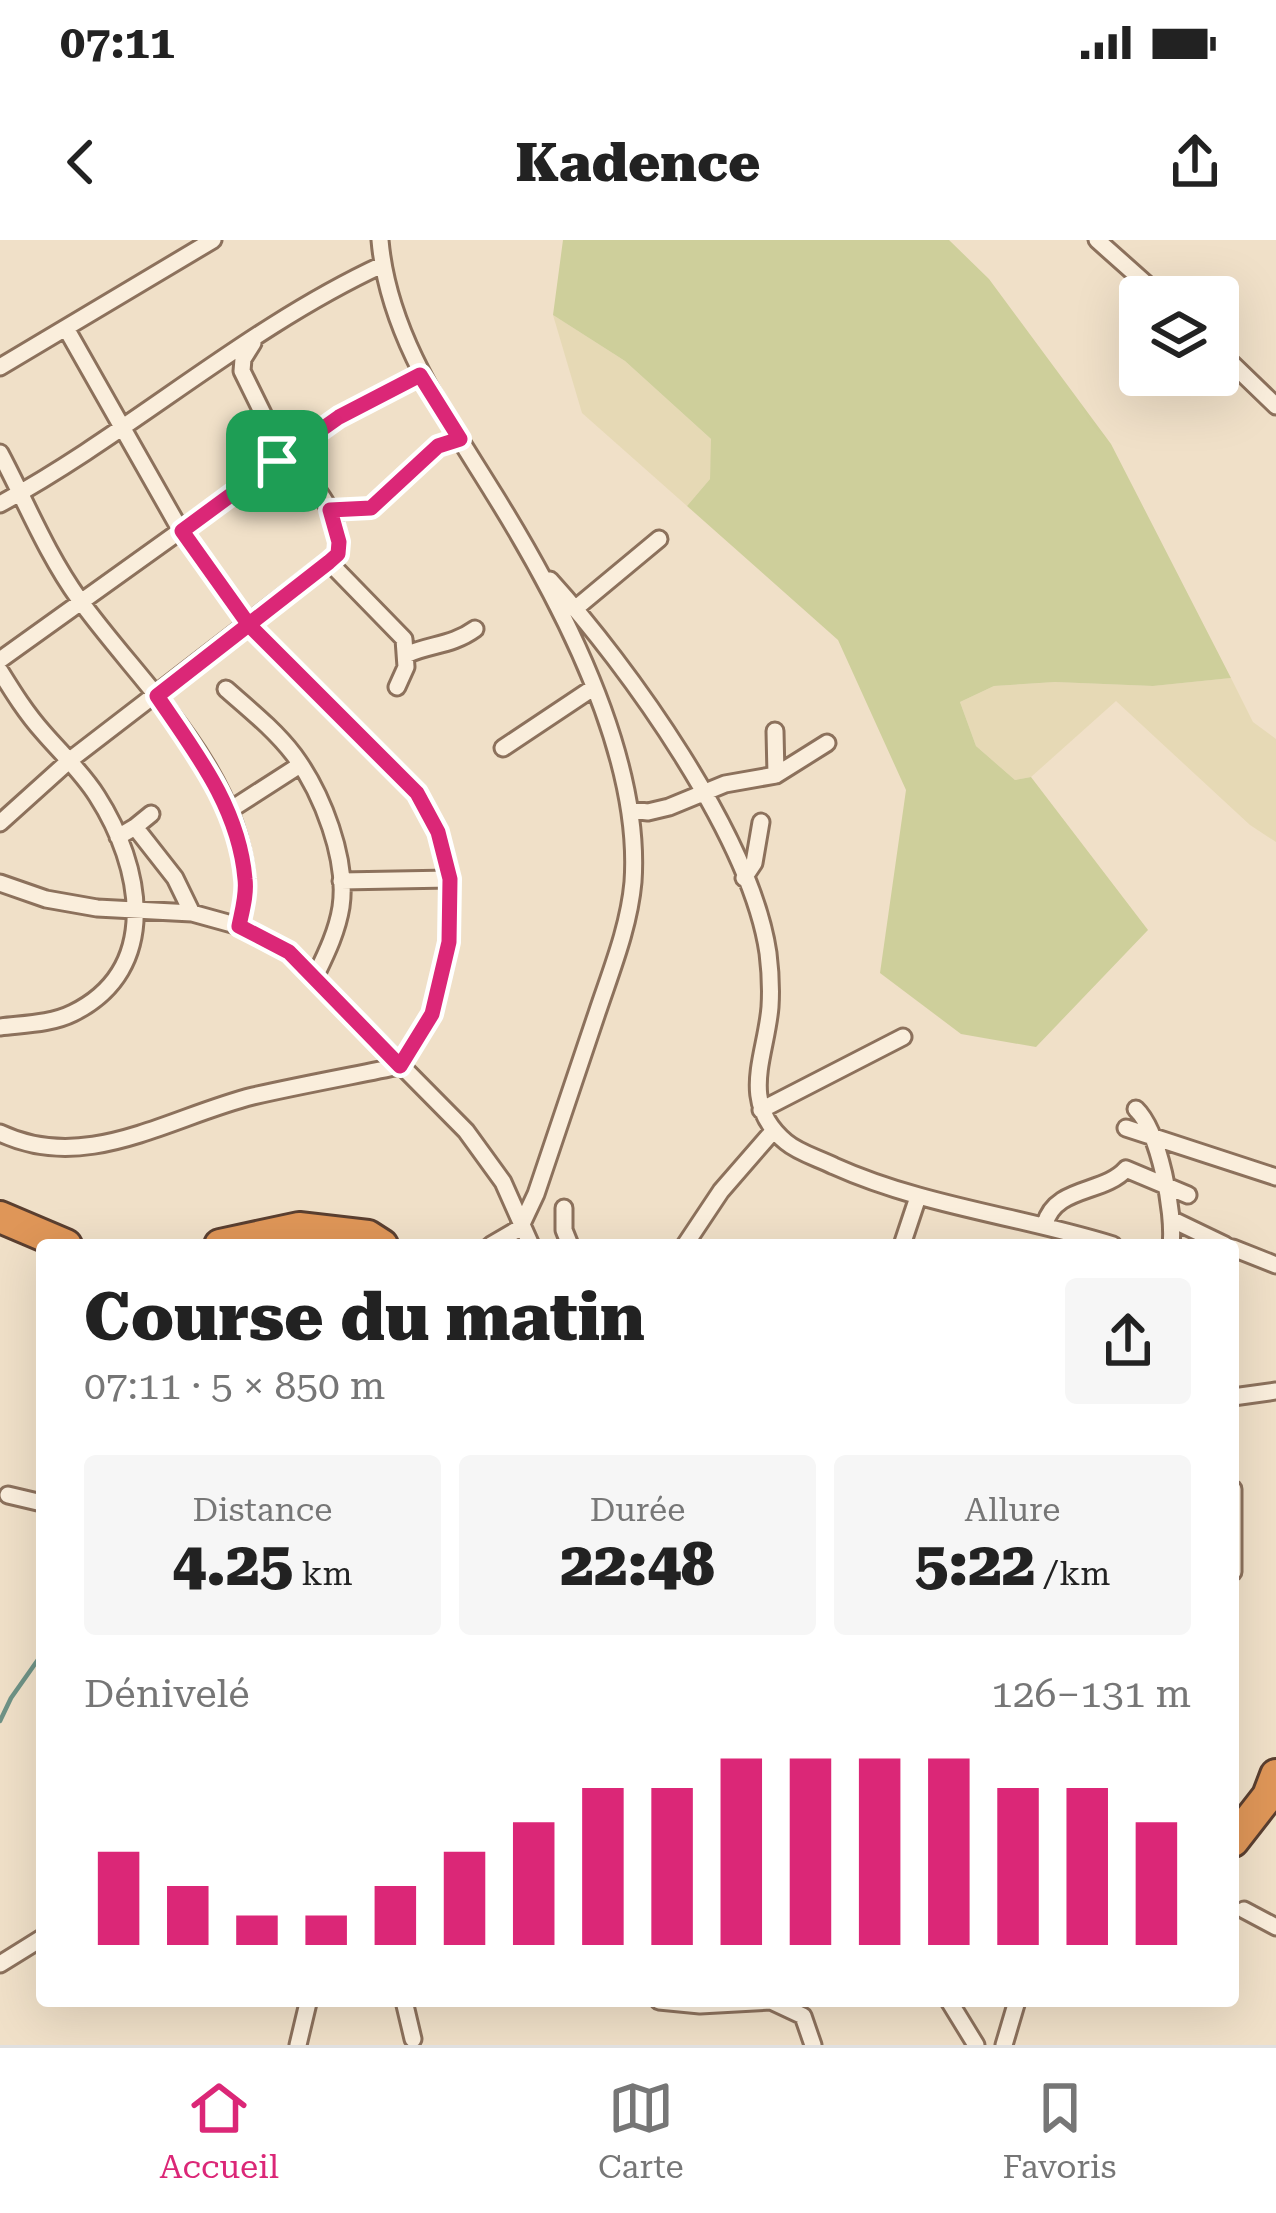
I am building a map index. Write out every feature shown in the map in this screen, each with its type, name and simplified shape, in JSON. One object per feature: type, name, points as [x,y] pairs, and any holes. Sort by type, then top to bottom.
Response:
[{"type":"highway","points":[[0,1217],[52,1239]]},
{"type":"highway","points":[[248,1239],[299,1228],[373,1239]]},
{"type":"highway","points":[[1239,1833],[1268,1796],[1276,1774]]},
{"type":"street","points":[[0,367],[213,240]]},
{"type":"street","points":[[380,240],[382,265],[420,375],[541,569],[618,755],[630,810],[632,885],[622,937],[536,1194],[520,1228],[501,1239]]},
{"type":"street","points":[[1096,240],[1137,276]]},
{"type":"street","points":[[0,504],[125,426],[318,294],[382,265]]},
{"type":"street","points":[[0,1133],[25,1144],[75,1149],[142,1134],[248,1097],[400,1066],[432,1014],[449,942],[450,879],[438,832],[417,793],[249,625],[182,531],[67,330]]},
{"type":"street","points":[[0,824],[70,760],[338,554],[330,510],[282,457],[242,371],[243,359],[259,334]]},
{"type":"street","points":[[1239,370],[1276,406]]},
{"type":"street","points":[[0,659],[339,417],[420,375]]},
{"type":"street","points":[[330,510],[371,508],[438,446],[460,439]]},
{"type":"street","points":[[0,453],[48,552],[81,602],[157,696],[230,810],[246,881],[239,926]]},
{"type":"street","points":[[576,608],[659,539]]},
{"type":"street","points":[[329,562],[404,639],[408,654],[397,687]]},
{"type":"street","points":[[541,569],[639,693],[705,795],[744,878],[768,952],[770,1008],[755,1090],[774,1130],[789,1145],[862,1179],[917,1197],[1094,1239]]},
{"type":"street","points":[[408,654],[431,644],[454,643],[475,629]]},
{"type":"street","points":[[0,671],[42,731],[96,794],[118,837],[139,910],[123,971],[109,988],[70,1014],[0,1027]]},
{"type":"street","points":[[503,748],[592,688]]},
{"type":"street","points":[[226,689],[261,720],[299,765],[330,830],[342,901],[336,933],[314,977]]},
{"type":"street","points":[[775,731],[776,775]]},
{"type":"street","points":[[630,810],[648,812],[725,784],[776,775],[827,743]]},
{"type":"street","points":[[230,810],[299,765]]},
{"type":"street","points":[[118,837],[152,814]]},
{"type":"street","points":[[744,878],[754,863],[761,822]]},
{"type":"street","points":[[135,826],[176,878],[192,913]]},
{"type":"street","points":[[341,881],[450,879]]},
{"type":"street","points":[[0,883],[46,899],[97,908],[192,913],[239,926],[289,952],[466,1131],[503,1182],[527,1239]]},
{"type":"street","points":[[761,1110],[903,1036]]},
{"type":"street","points":[[1136,1108],[1149,1122],[1153,1136],[1172,1219],[1171,1239]]},
{"type":"street","points":[[1126,1128],[1276,1177]]},
{"type":"street","points":[[689,1239],[721,1191],[774,1130]]},
{"type":"street","points":[[1045,1224],[1049,1208],[1058,1200],[1117,1181],[1126,1169],[1188,1195]]},
{"type":"street","points":[[904,1239],[917,1197]]},
{"type":"street","points":[[564,1208],[568,1239]]},
{"type":"street","points":[[1172,1219],[1212,1239]]},
{"type":"street","points":[[1239,1250],[1276,1264]]},
{"type":"street","points":[[1239,1396],[1276,1391]]},
{"type":"street","points":[[8,1496],[36,1502]]},
{"type":"street","points":[[1244,1910],[1276,1927]]},
{"type":"street","points":[[0,1964],[36,1942]]},
{"type":"street","points":[[298,2045],[307,2007]]},
{"type":"street","points":[[405,2007],[412,2039]]},
{"type":"street","points":[[783,2007],[803,2017],[814,2045]]},
{"type":"street","points":[[953,2007],[976,2045]]},
{"type":"street","points":[[1004,2045],[1016,2007]]},
{"type":"shaded area","points":[[553,315],[625,361],[712,440],[710,479],[687,506],[582,413]]},
{"type":"shaded area","points":[[1231,678],[1253,722],[1276,739],[1276,842],[1250,825],[1116,701],[1031,777],[1015,780],[976,746],[960,702],[994,686],[1055,682],[1153,686]]},
{"type":"green space","points":[[563,240],[949,240],[989,279],[1111,444],[1231,678],[1153,686],[1055,682],[994,686],[960,702],[976,746],[1015,780],[1031,777],[1148,930],[1036,1047],[961,1034],[880,973],[906,790],[838,640],[687,506],[710,479],[711,439],[625,361],[553,315]]},
{"type":"waterway","points":[[0,1721],[36,1663]]},
{"type":"route","points":[[277,461],[182,531],[249,625],[417,793],[438,832],[450,879],[449,942],[432,1014],[400,1066],[289,952],[239,926],[246,881],[230,810],[157,696],[249,625],[338,554],[330,510],[371,508],[438,446],[460,439],[420,375],[339,417],[277,461]]}]
